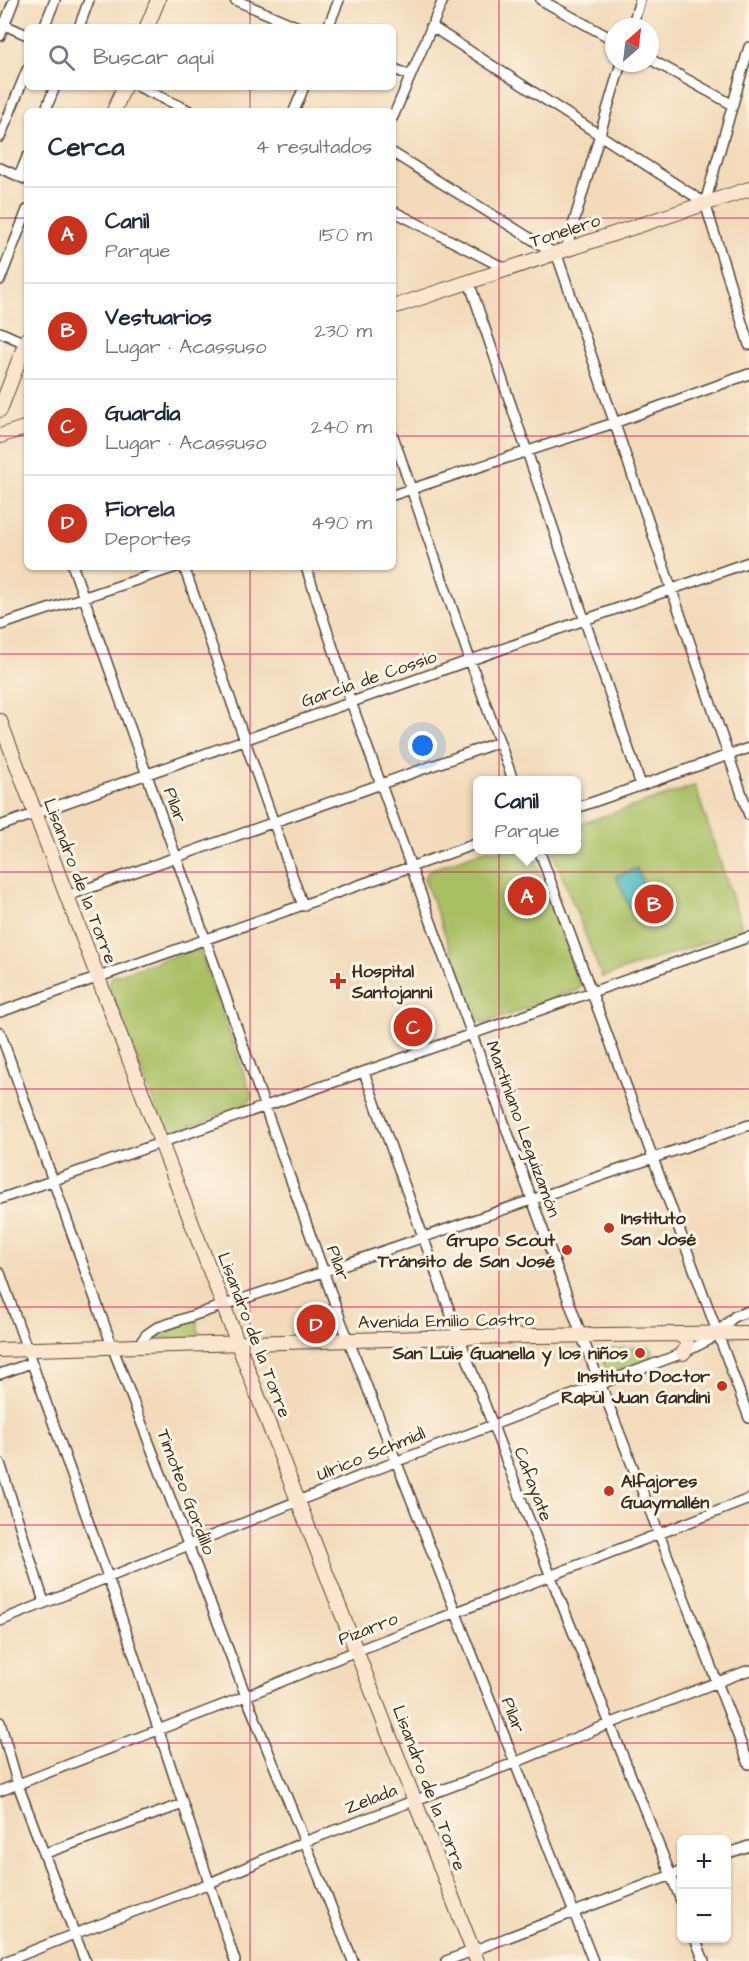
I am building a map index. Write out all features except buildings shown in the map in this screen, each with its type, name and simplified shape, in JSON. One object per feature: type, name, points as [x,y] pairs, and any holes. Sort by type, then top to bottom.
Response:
[{"type":"street","points":[[0,36],[2,24],[14,0]]},
{"type":"street","points":[[45,24],[55,0]]},
{"type":"street","points":[[80,24],[89,0]]},
{"type":"street","points":[[148,24],[158,0]]},
{"type":"street","points":[[235,0],[291,24]]},
{"type":"street","points":[[329,24],[339,0]]},
{"type":"street","points":[[396,110],[443,0]]},
{"type":"street","points":[[541,0],[557,4],[605,34]]},
{"type":"street","points":[[635,18],[640,0]]},
{"type":"street","points":[[2,24],[24,34]]},
{"type":"street","points":[[431,26],[705,203]]},
{"type":"street","points":[[749,47],[705,203],[749,345]]},
{"type":"street","points":[[659,64],[733,105]]},
{"type":"street","points":[[396,69],[410,76]]},
{"type":"street","points":[[618,72],[600,136],[560,251],[559,261],[749,814]]},
{"type":"street","points":[[0,137],[24,77]]},
{"type":"street","points":[[46,108],[54,90]]},
{"type":"street","points":[[115,108],[122,90]]},
{"type":"street","points":[[145,90],[184,108]]},
{"type":"street","points":[[295,108],[303,90]]},
{"type":"street","points":[[396,155],[560,251]]},
{"type":"street","points":[[0,168],[23,179]]},
{"type":"street","name":"Tonelero","points":[[396,306],[749,189]]},
{"type":"street","points":[[396,213],[506,269]]},
{"type":"street","points":[[0,280],[24,218]]},
{"type":"street","points":[[469,282],[641,785]]},
{"type":"street","points":[[0,332],[24,341]]},
{"type":"street","points":[[0,410],[24,347]]},
{"type":"street","points":[[396,494],[614,423],[749,374]]},
{"type":"street","points":[[0,436],[24,430]]},
{"type":"street","points":[[396,444],[512,776]]},
{"type":"street","name":"García de Cossio","points":[[0,826],[749,562]]},
{"type":"street","name":"Pilar","points":[[74,570],[263,1106],[349,1341],[593,1961]]},
{"type":"street","points":[[0,625],[167,570]]},
{"type":"street","points":[[185,570],[303,906]]},
{"type":"street","name":"Martiniano Leguizamón","points":[[307,570],[351,702],[582,1337],[749,1764]]},
{"type":"street","name":"Lisandro de la Torre","points":[[0,721],[298,1501],[475,1956]]},
{"type":"street","points":[[67,896],[499,742]]},
{"type":"street","points":[[581,806],[749,748]]},
{"type":"street","points":[[0,1012],[473,844]]},
{"type":"street","points":[[541,854],[651,1158],[749,1418]]},
{"type":"street","points":[[0,1199],[749,937]]},
{"type":"street","name":"Timoteo Gordillo","points":[[0,1032],[112,1346],[246,1696],[353,1961]]},
{"type":"street","name":"Cafayate","points":[[364,1072],[492,1424],[677,1892]]},
{"type":"street","points":[[138,1346],[146,1335],[156,1328],[749,1125]]},
{"type":"street","points":[[0,1273],[108,1577],[235,1961]]},
{"type":"street","name":"Ulrico Schmidl","points":[[0,1621],[395,1462],[683,1353],[709,1340],[735,1316],[749,1311]]},
{"type":"street","name":"Avenida Emilio Castro","points":[[0,1350],[29,1356],[112,1346],[459,1337],[749,1333]]},
{"type":"street","points":[[679,1335],[687,1342],[683,1353]]},
{"type":"street","points":[[0,1374],[29,1356]]},
{"type":"street","points":[[0,1463],[44,1602]]},
{"type":"street","name":"Pizarro","points":[[0,1791],[749,1499]]},
{"type":"street","name":"Zelada","points":[[7,1961],[210,1883],[304,1842],[514,1763],[749,1670]]},
{"type":"street","points":[[0,1722],[18,1785],[85,1961]]},
{"type":"street","points":[[43,1854],[183,1804]]},
{"type":"street","points":[[731,1852],[749,1846]]},
{"type":"street","points":[[446,1961],[475,1956],[574,1911],[677,1873]]},
{"type":"street","points":[[697,1943],[704,1961]]},
{"type":"green space","points":[[695,786],[743,930],[602,977],[554,854],[581,854],[581,824]]},
{"type":"green space","points":[[475,854],[533,854],[580,988],[486,1023],[477,1020],[424,878],[429,870]]},
{"type":"green space","points":[[193,949],[201,953],[252,1096],[248,1104],[174,1132],[164,1129],[108,985],[112,977]]},
{"type":"green space","points":[[197,1317],[198,1330],[204,1339],[156,1338],[154,1334],[155,1333]]},
{"type":"green space","points":[[649,1347],[653,1350],[653,1356],[647,1362],[609,1373],[606,1371],[599,1349]]},
{"type":"water","points":[[637,868],[649,899],[629,907],[616,876]]},
{"type":"place","name":"Canil","points":[[527,896]]},
{"type":"place","name":"Vestuarios","points":[[654,904]]},
{"type":"place","name":"Hospital Santojanni","points":[[338,981]]},
{"type":"place","name":"Guardia","points":[[413,1027]]},
{"type":"place","name":"Instituto San José","points":[[609,1228]]},
{"type":"place","name":"Grupo Scout Tránsito de San José","points":[[567,1250]]},
{"type":"place","name":"Fiorela","points":[[316,1324]]},
{"type":"place","name":"San Luis Guanella y los niños","points":[[640,1353]]},
{"type":"place","name":"Instituto Doctor Raþul Juan Gandini","points":[[722,1386]]},
{"type":"place","name":"Alfajores Guaymallén","points":[[609,1491]]}]
